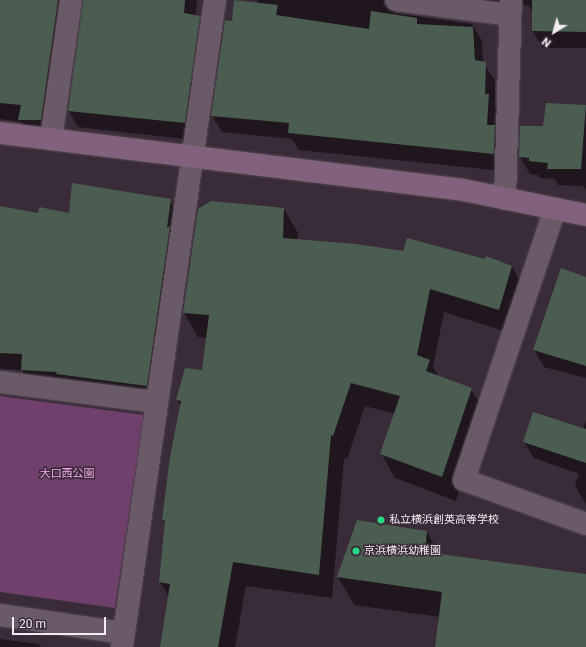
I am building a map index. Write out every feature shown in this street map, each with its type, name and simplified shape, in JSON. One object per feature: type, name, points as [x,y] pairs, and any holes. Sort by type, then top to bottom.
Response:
[{"type":"street","points":[[51,139],[71,0]]},
{"type":"street","points":[[0,615],[123,640],[191,156],[215,0]]},
{"type":"street","points":[[396,0],[510,8],[505,199]]},
{"type":"street","points":[[0,133],[463,190],[586,216]]},
{"type":"street","points":[[555,209],[464,480],[586,524]]},
{"type":"street","points":[[0,382],[156,402]]},
{"type":"green space","name":"大口西公園","points":[[0,396],[144,415],[115,608],[0,592]]},
{"type":"building","points":[[0,0],[58,0],[41,120],[18,120],[21,105],[0,103]]},
{"type":"building","points":[[83,0],[185,0],[184,13],[200,16],[185,123],[68,111]]},
{"type":"building","points":[[234,0],[278,5],[276,15],[369,29],[371,11],[417,18],[417,24],[473,27],[475,60],[486,62],[485,94],[489,94],[487,125],[495,125],[494,154],[288,133],[289,123],[211,116],[225,20],[232,21]]},
{"type":"building","points":[[532,0],[586,0],[586,32],[532,31]]},
{"type":"building","points":[[546,103],[586,105],[581,169],[547,169],[548,163],[529,161],[529,158],[519,157],[520,126],[543,126]]},
{"type":"building","points":[[72,183],[171,199],[167,228],[170,226],[147,386],[56,374],[57,372],[21,370],[22,354],[0,353],[0,206],[38,213],[39,207],[69,213]]},
{"type":"building","points":[[211,201],[284,208],[283,238],[356,244],[403,251],[407,238],[485,259],[486,256],[512,266],[499,310],[430,289],[417,355],[430,360],[426,371],[472,388],[442,477],[380,454],[400,396],[351,383],[333,436],[331,435],[319,575],[233,562],[218,647],[160,647],[170,584],[159,582],[165,520],[162,520],[170,457],[181,401],[176,400],[185,368],[202,370],[209,315],[183,313],[198,209]]},
{"type":"building","points":[[561,268],[586,277],[586,366],[533,350]]},
{"type":"building","points":[[533,412],[586,429],[586,463],[523,442]]},
{"type":"building","points":[[357,520],[427,531],[425,552],[586,574],[586,647],[435,647],[442,592],[337,577]]},
{"type":"place","name":"私立横浜創英高等学校","points":[[381,520]]},
{"type":"place","name":"京浜横浜幼稚園","points":[[356,551]]}]
